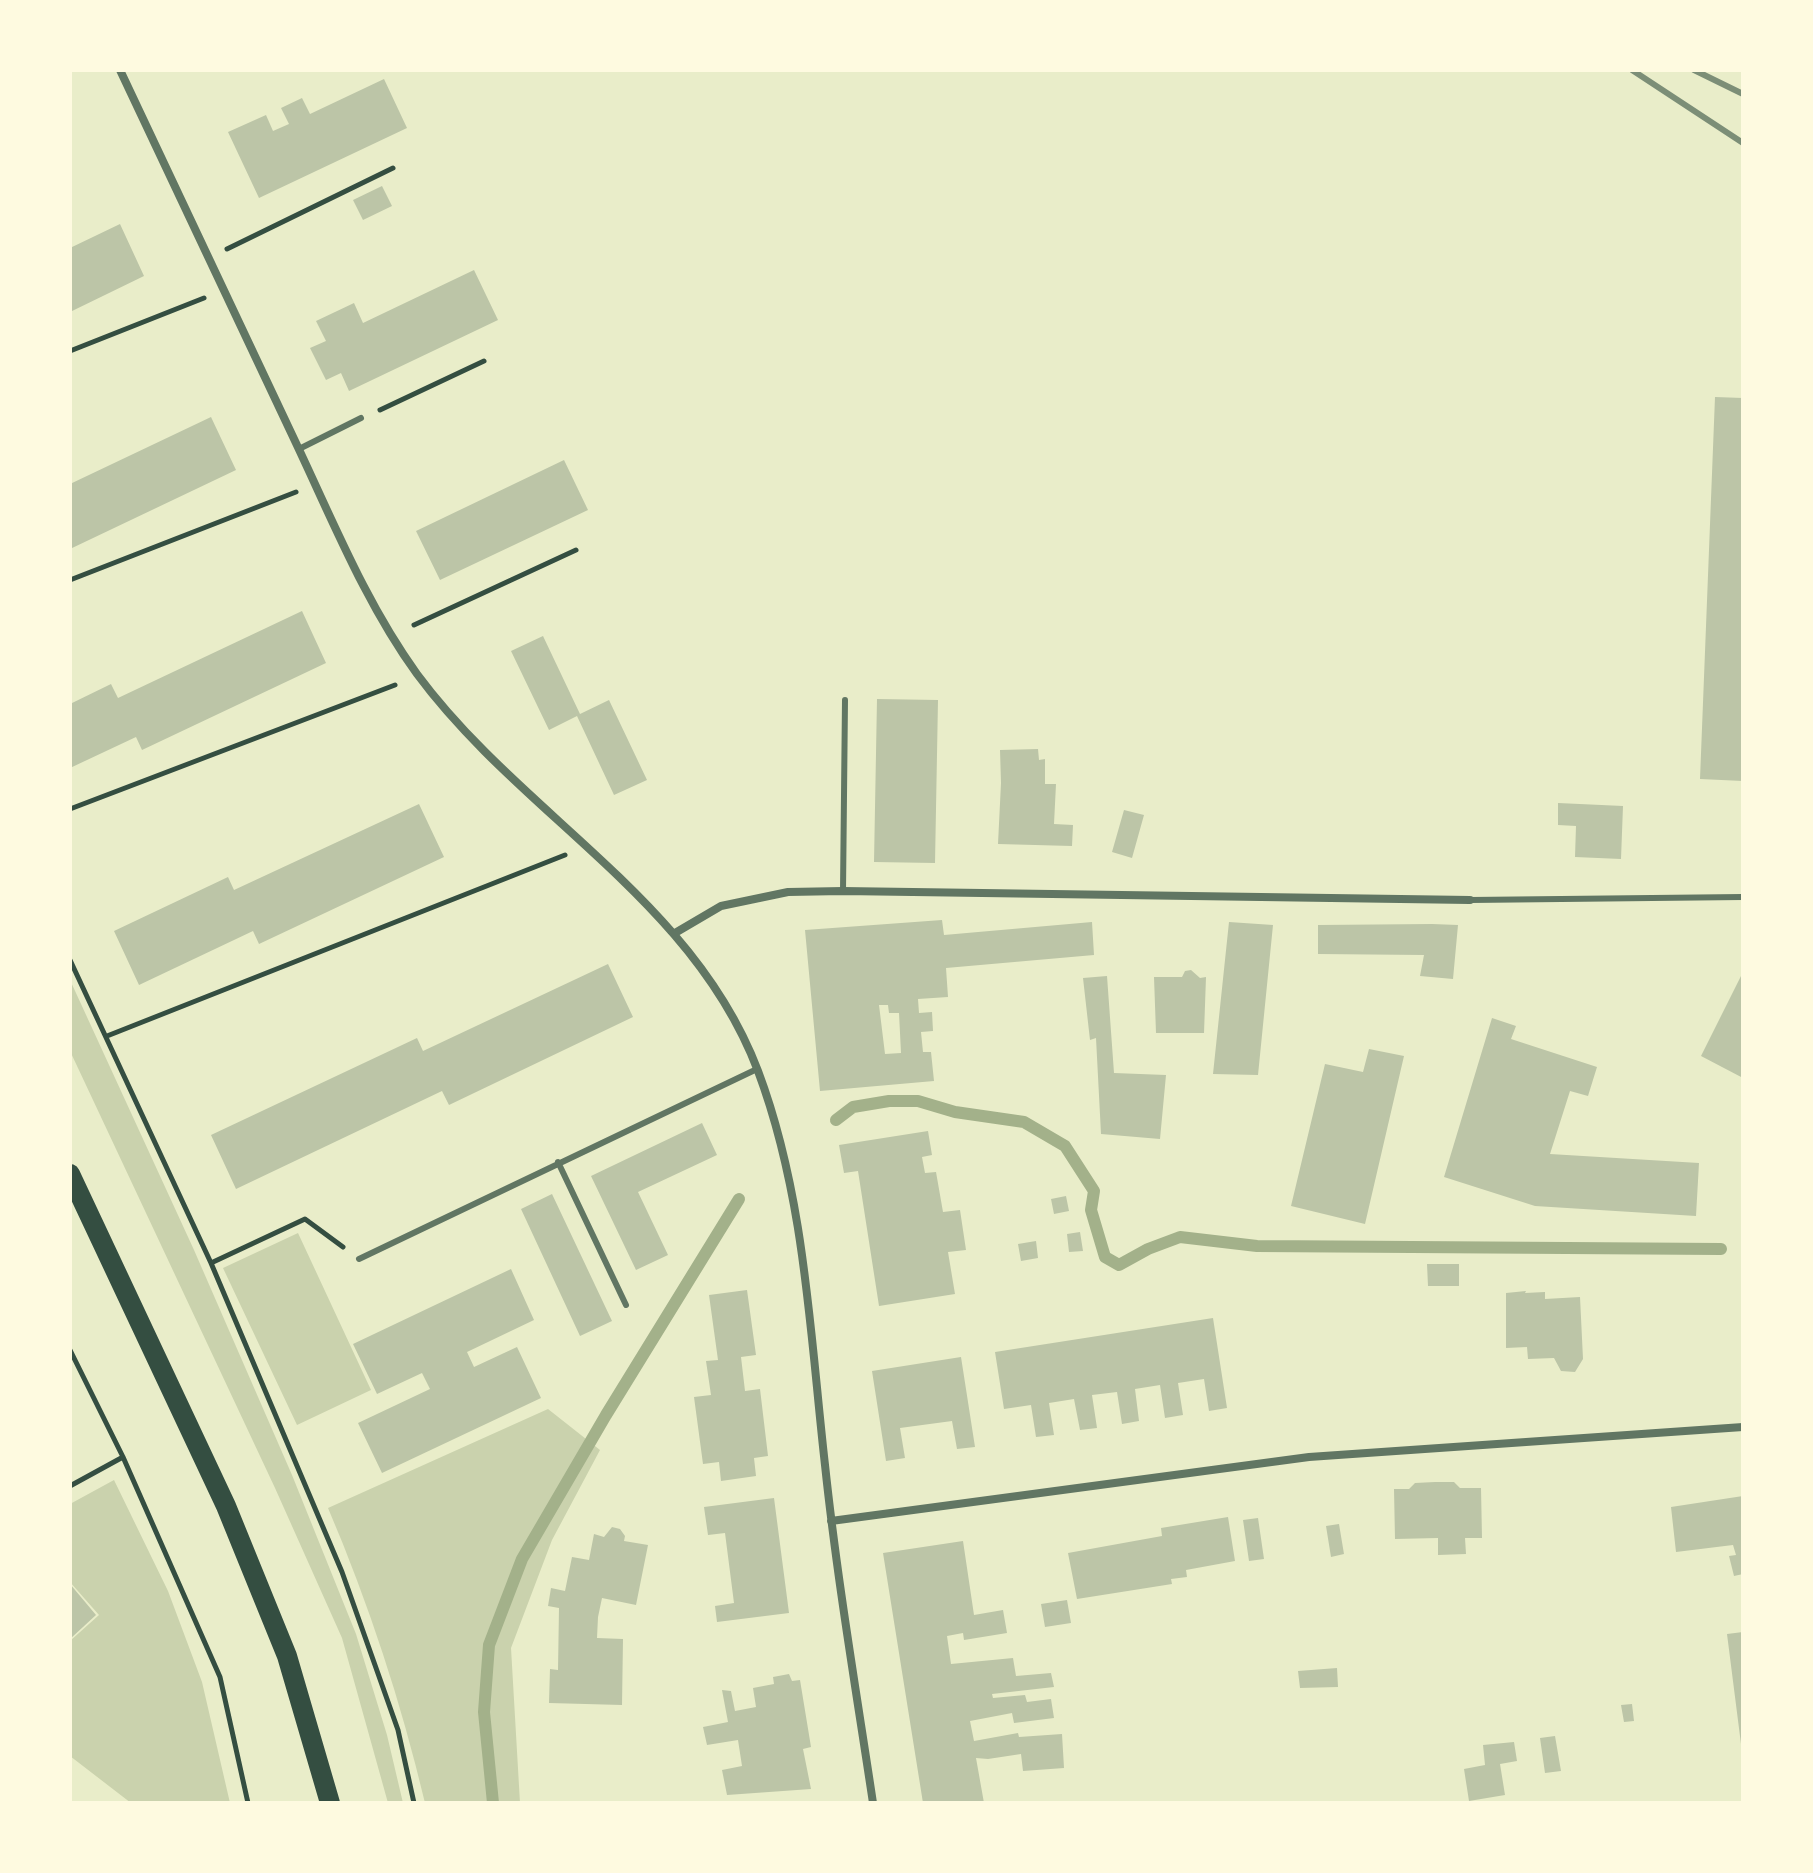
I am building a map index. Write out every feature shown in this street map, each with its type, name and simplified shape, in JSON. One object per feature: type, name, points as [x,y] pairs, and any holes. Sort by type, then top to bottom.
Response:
[{"type":"main road","points":[[70,1174],[226,1506],[287,1656],[330,1803]]},
{"type":"street","points":[[120,70],[315,485],[391,636],[463,729],[675,933],[721,994],[757,1069],[784,1152],[799,1237],[831,1521],[873,1803]]},
{"type":"street","points":[[675,933],[721,906],[788,892],[1470,900]]},
{"type":"street","points":[[831,1521],[1309,1457],[1743,1427]]},
{"type":"lane","points":[[299,449],[361,418]]},
{"type":"lane","points":[[843,891],[845,700]]},
{"type":"lane","points":[[1470,900],[1743,897]]},
{"type":"lane","points":[[359,1259],[757,1069]]},
{"type":"lane","points":[[558,1162],[626,1305]]},
{"type":"path","points":[[208,258],[393,168]]},
{"type":"path","points":[[70,351],[224,290]]},
{"type":"path","points":[[361,418],[484,361]]},
{"type":"path","points":[[70,580],[315,485]]},
{"type":"path","points":[[391,636],[576,550]]},
{"type":"path","points":[[70,809],[419,676]]},
{"type":"path","points":[[107,1036],[588,846]]},
{"type":"path","points":[[70,960],[211,1263],[342,1572],[398,1730],[414,1803]]},
{"type":"path","points":[[211,1263],[305,1219],[359,1259]]},
{"type":"path","points":[[70,1350],[123,1457],[220,1677],[248,1803]]},
{"type":"path","points":[[70,1486],[123,1457]]},
{"type":"green space","points":[[70,980],[194,1250],[292,1475],[356,1634],[387,1735],[403,1803],[388,1803],[342,1638],[70,1051]]},
{"type":"green space","points":[[298,1233],[371,1390],[297,1425],[223,1268]]},
{"type":"green space","points":[[548,1409],[600,1450],[552,1540],[511,1648],[520,1803],[425,1803],[383,1654],[328,1508]]},
{"type":"green space","points":[[114,1480],[168,1591],[202,1682],[230,1803],[131,1803],[70,1756],[70,1641],[99,1615],[70,1582],[70,1504]]},
{"type":"building","points":[[384,79],[407,128],[259,198],[228,132],[266,115],[273,131],[289,124],[281,108],[302,98],[310,114]]},
{"type":"building","points":[[382,186],[392,206],[363,220],[353,200]]},
{"type":"building","points":[[120,224],[144,276],[70,312],[70,248]]},
{"type":"building","points":[[474,270],[498,320],[349,391],[341,373],[326,380],[310,348],[326,341],[316,321],[354,303],[363,323]]},
{"type":"building","points":[[1715,397],[1743,398],[1743,781],[1700,779]]},
{"type":"building","points":[[211,417],[236,470],[70,549],[70,484]]},
{"type":"building","points":[[564,460],[588,510],[440,580],[416,531]]},
{"type":"building","points":[[302,611],[326,663],[142,750],[136,737],[70,768],[70,704],[111,684],[118,698]]},
{"type":"building","points":[[543,636],[580,714],[609,700],[647,780],[614,795],[577,716],[549,730],[511,651]]},
{"type":"building","points":[[877,699],[938,700],[935,863],[874,862]]},
{"type":"building","points":[[1038,749],[1039,760],[1045,759],[1045,784],[1056,784],[1054,824],[1073,825],[1072,846],[998,844],[1000,750]]},
{"type":"building","points":[[1558,803],[1623,806],[1621,859],[1575,857],[1576,826],[1558,825]]},
{"type":"building","points":[[419,804],[444,857],[259,944],[253,931],[139,985],[114,931],[228,877],[234,890]]},
{"type":"building","points":[[1124,810],[1144,815],[1132,858],[1112,852]]},
{"type":"building","points":[[942,920],[944,935],[1092,922],[1094,955],[946,968],[948,997],[918,999],[919,1013],[932,1012],[933,1031],[921,1032],[923,1052],[931,1052],[934,1081],[820,1091],[805,930]],"holes":[[[879,1005],[888,1005],[889,1013],[899,1013],[901,1053],[885,1054]]]},
{"type":"building","points":[[1229,922],[1273,925],[1258,1075],[1213,1074]]},
{"type":"building","points":[[1318,925],[1458,925],[1453,979],[1420,976],[1424,955],[1318,954]]},
{"type":"building","points":[[608,964],[633,1017],[449,1105],[442,1091],[236,1189],[211,1135],[417,1038],[423,1051]]},
{"type":"building","points":[[1191,970],[1200,978],[1206,977],[1204,1033],[1156,1033],[1154,977],[1182,977],[1185,971]]},
{"type":"building","points":[[1743,972],[1743,1078],[1701,1056]]},
{"type":"building","points":[[1107,976],[1114,1073],[1166,1075],[1160,1139],[1101,1134],[1096,1038],[1090,1040],[1083,978]]},
{"type":"building","points":[[1492,1018],[1516,1026],[1511,1039],[1597,1067],[1588,1096],[1570,1091],[1550,1154],[1699,1163],[1696,1216],[1535,1206],[1444,1177]]},
{"type":"building","points":[[1369,1049],[1404,1056],[1365,1224],[1291,1206],[1325,1064],[1363,1072]]},
{"type":"building","points":[[702,1123],[717,1155],[638,1192],[668,1255],[636,1270],[591,1176]]},
{"type":"building","points":[[928,1131],[932,1155],[922,1157],[925,1173],[936,1172],[943,1212],[960,1210],[966,1250],[948,1252],[955,1294],[879,1306],[858,1171],[844,1173],[839,1145]]},
{"type":"building","points":[[552,1194],[612,1321],[580,1336],[521,1209]]},
{"type":"building","points":[[1066,1196],[1069,1211],[1054,1214],[1051,1199]]},
{"type":"building","points":[[1080,1232],[1083,1251],[1069,1252],[1067,1234]]},
{"type":"building","points":[[1036,1241],[1038,1258],[1021,1261],[1018,1244]]},
{"type":"building","points":[[1427,1264],[1459,1264],[1459,1286],[1428,1286]]},
{"type":"building","points":[[511,1269],[534,1320],[467,1352],[474,1367],[517,1347],[541,1398],[382,1473],[358,1423],[430,1389],[422,1373],[377,1394],[353,1344]]},
{"type":"building","points":[[747,1290],[756,1355],[741,1357],[745,1391],[760,1389],[768,1456],[754,1458],[756,1476],[721,1481],[719,1462],[703,1464],[694,1397],[711,1395],[706,1361],[718,1360],[709,1295]]},
{"type":"building","points":[[1545,1292],[1545,1299],[1580,1297],[1583,1359],[1575,1372],[1561,1371],[1554,1358],[1528,1359],[1527,1347],[1506,1348],[1506,1293]]},
{"type":"building","points":[[1213,1318],[1227,1408],[1209,1411],[1204,1379],[1178,1383],[1183,1415],[1165,1418],[1160,1385],[1135,1389],[1139,1421],[1122,1424],[1117,1392],[1092,1395],[1097,1428],[1080,1430],[1074,1399],[1049,1403],[1054,1435],[1036,1437],[1031,1405],[1004,1409],[995,1352]]},
{"type":"building","points":[[961,1357],[975,1447],[957,1449],[952,1421],[900,1428],[905,1458],[886,1461],[872,1371]]},
{"type":"building","points":[[1454,1482],[1460,1488],[1481,1488],[1482,1538],[1465,1538],[1466,1554],[1438,1555],[1438,1538],[1395,1539],[1394,1489],[1409,1489],[1415,1483]]},
{"type":"building","points":[[1743,1496],[1743,1574],[1734,1576],[1729,1556],[1736,1555],[1733,1545],[1676,1552],[1671,1507]]},
{"type":"building","points":[[774,1498],[789,1613],[717,1622],[715,1606],[734,1603],[725,1533],[708,1535],[704,1507]]},
{"type":"building","points":[[1228,1517],[1235,1561],[1186,1570],[1187,1577],[1171,1579],[1172,1584],[1077,1599],[1068,1553],[1162,1536],[1161,1528]]},
{"type":"building","points":[[1258,1518],[1264,1559],[1249,1561],[1243,1520]]},
{"type":"building","points":[[1339,1524],[1344,1554],[1331,1557],[1326,1526]]},
{"type":"building","points":[[612,1527],[620,1529],[625,1536],[624,1541],[648,1545],[636,1605],[602,1598],[598,1617],[597,1638],[623,1639],[622,1705],[549,1703],[550,1669],[558,1670],[559,1608],[548,1606],[551,1588],[565,1591],[572,1557],[589,1560],[594,1534],[604,1537]]},
{"type":"building","points":[[963,1541],[974,1615],[1003,1610],[1007,1633],[964,1640],[963,1633],[947,1636],[951,1664],[1013,1658],[1016,1676],[1051,1673],[1054,1687],[992,1694],[993,1698],[1025,1695],[1027,1702],[1051,1699],[1054,1718],[1014,1723],[1012,1713],[970,1721],[974,1741],[1018,1733],[1019,1737],[1062,1734],[1064,1768],[1023,1771],[1021,1754],[976,1758],[984,1803],[923,1803],[883,1553]]},
{"type":"building","points":[[70,1584],[96,1615],[70,1639]]},
{"type":"building","points":[[1067,1600],[1071,1623],[1045,1627],[1041,1604]]},
{"type":"building","points":[[1743,1632],[1743,1743],[1741,1744],[1727,1634]]},
{"type":"building","points":[[1337,1668],[1338,1687],[1300,1688],[1298,1671]]},
{"type":"building","points":[[789,1674],[792,1681],[800,1680],[811,1747],[803,1749],[811,1789],[727,1795],[722,1770],[742,1766],[738,1740],[707,1745],[703,1727],[728,1722],[722,1690],[731,1691],[735,1711],[756,1707],[753,1688],[774,1684],[773,1677]]},
{"type":"building","points":[[1632,1704],[1634,1721],[1624,1722],[1621,1705]]},
{"type":"building","points":[[1555,1736],[1561,1771],[1545,1773],[1540,1738]]},
{"type":"building","points":[[1514,1742],[1517,1761],[1500,1764],[1505,1795],[1469,1801],[1464,1769],[1485,1765],[1483,1745]]},
{"type":"waterway","points":[[836,1120],[853,1107],[889,1101],[918,1101],[955,1112],[1024,1122],[1065,1146],[1094,1191],[1091,1210],[1105,1257],[1119,1265],[1148,1249],[1180,1237],[1257,1246],[1721,1249]]},
{"type":"waterway","points":[[493,1803],[484,1712],[489,1645],[522,1559],[739,1199]]},
{"type":"railway","points":[[1632,70],[1743,143]]},
{"type":"railway","points":[[1694,70],[1743,94]]}]
